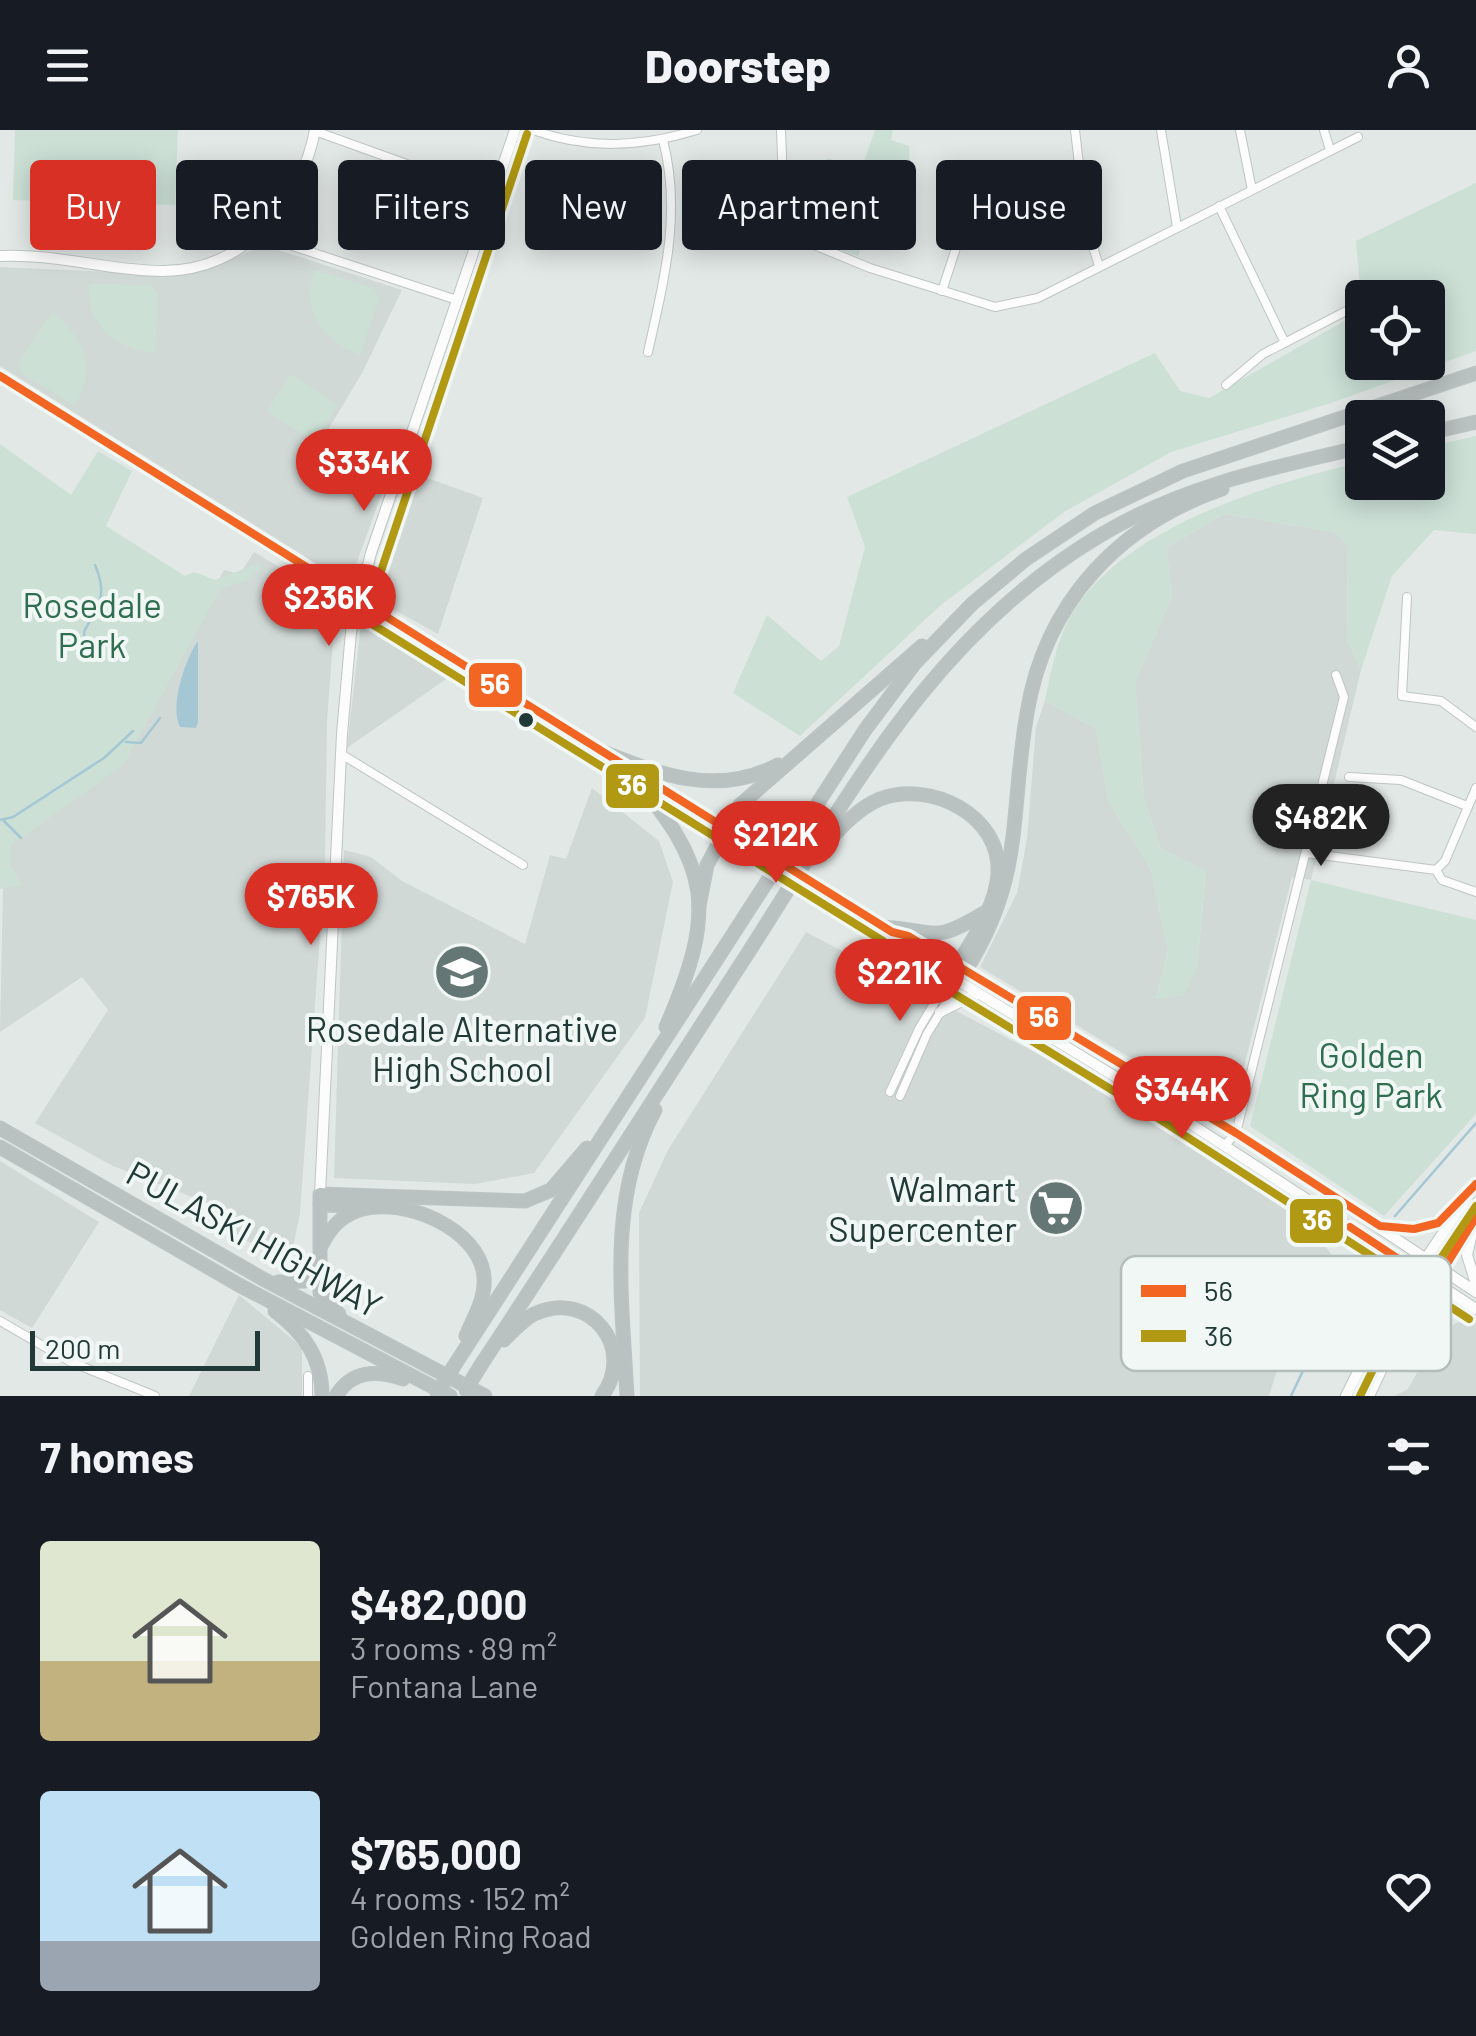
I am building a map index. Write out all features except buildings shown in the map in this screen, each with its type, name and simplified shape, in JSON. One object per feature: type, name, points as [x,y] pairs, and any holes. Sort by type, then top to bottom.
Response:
[{"type":"highway","points":[[652,1061],[686,977],[708,866],[739,806],[1026,559],[1146,487],[1473,373]]},
{"type":"highway","points":[[1445,428],[1476,422]]},
{"type":"highway","points":[[463,1394],[917,694],[1006,602],[1075,551],[1149,509],[1238,475],[1345,451]]},
{"type":"highway","points":[[958,973],[1004,892],[1030,692],[1042,653],[1069,602],[1100,562],[1146,524],[1191,500],[1298,462]]},
{"type":"highway","points":[[457,1359],[865,730],[944,631]]},
{"type":"highway","points":[[586,745],[662,774],[695,782],[744,778],[802,752]]},
{"type":"highway","points":[[628,772],[682,838],[694,871],[699,906]]},
{"type":"highway","points":[[796,878],[864,807],[898,794],[929,795],[963,809],[990,838],[998,870],[986,912],[958,973]]},
{"type":"highway","points":[[888,929],[941,935],[964,928],[986,912]]},
{"type":"highway","points":[[626,1396],[620,1232],[624,1193],[640,1137],[705,1018]]},
{"type":"highway","points":[[320,1199],[502,1203],[535,1198],[550,1190],[623,1104]]},
{"type":"highway","name":"PULASKI HIGHWAY","points":[[0,1128],[264,1278],[485,1396]]},
{"type":"highway","name":"PULASKI HIGHWAY","points":[[0,1147],[440,1395]]},
{"type":"highway","points":[[320,1199],[403,1210],[442,1224],[462,1236],[479,1256],[483,1294],[440,1395],[372,1372],[352,1378],[336,1396]]},
{"type":"highway","points":[[320,1199],[317,1266],[324,1301],[360,1331]]},
{"type":"highway","points":[[318,1251],[340,1219],[371,1206]]},
{"type":"highway","points":[[264,1278],[299,1283],[317,1266]]},
{"type":"highway","points":[[241,1286],[303,1335],[319,1368],[322,1396]]},
{"type":"highway","points":[[484,1360],[535,1314],[559,1308],[580,1310],[599,1322],[613,1345],[612,1377],[602,1396]]},
{"type":"main road","points":[[305,160],[315,130]]},
{"type":"main road","points":[[320,1199],[341,754],[358,600],[515,130]]},
{"type":"main road","points":[[0,256],[168,271],[218,259],[233,250]]},
{"type":"main road","points":[[0,376],[628,772],[888,929],[908,936],[958,973],[1236,1133],[1425,1256]]},
{"type":"main road","points":[[888,929],[901,946],[921,959],[958,973],[978,993],[1225,1145],[1394,1256]]},
{"type":"main road","points":[[921,959],[937,998]]},
{"type":"main road","points":[[940,1012],[978,993]]},
{"type":"main road","points":[[1380,1226],[1405,1230],[1431,1226],[1472,1189]]},
{"type":"main road","points":[[1427,1256],[1472,1189]]},
{"type":"main road","points":[[1451,1258],[1476,1217]]},
{"type":"main road","points":[[1476,1217],[1467,1255],[1476,1284]]},
{"type":"main road","points":[[1358,1232],[1376,1256]]},
{"type":"main road","points":[[1451,1274],[1476,1292]]},
{"type":"main road","points":[[1451,1293],[1473,1307]]},
{"type":"main road","points":[[1346,1396],[1358,1371]]},
{"type":"main road","points":[[1370,1396],[1383,1371]]},
{"type":"street","points":[[315,130],[396,160]]},
{"type":"street","points":[[533,130],[598,145],[663,140],[697,130]]},
{"type":"street","points":[[781,130],[784,210],[797,238],[812,247],[995,307],[1038,298],[1358,138]]},
{"type":"street","points":[[1075,130],[1086,224],[1100,266]]},
{"type":"street","points":[[1161,130],[1177,227]]},
{"type":"street","points":[[1240,130],[1252,190]]},
{"type":"street","points":[[1324,130],[1330,150]]},
{"type":"street","points":[[648,352],[674,223],[674,189],[663,140]]},
{"type":"street","points":[[1219,206],[1284,342]]},
{"type":"street","points":[[305,250],[457,300]]},
{"type":"street","points":[[942,291],[955,250]]},
{"type":"street","points":[[1226,384],[1284,342],[1345,312]]},
{"type":"street","points":[[1407,597],[1402,696],[1442,701],[1476,727]]},
{"type":"street","points":[[1225,1145],[1236,1133],[1344,697],[1336,676]]},
{"type":"street","points":[[341,754],[523,865]]},
{"type":"street","points":[[1349,778],[1401,780],[1466,806]]},
{"type":"street","points":[[1436,870],[1445,861],[1476,788]]},
{"type":"street","points":[[1306,852],[1436,870]]},
{"type":"street","points":[[1436,870],[1442,880],[1476,892]]},
{"type":"street","points":[[890,1092],[937,998],[958,973]]},
{"type":"street","points":[[900,1096],[958,973]]},
{"type":"street","points":[[0,1320],[71,1362],[155,1396]]},
{"type":"street","points":[[308,1376],[308,1396]]},
{"type":"shaded area","points":[[252,250],[278,250],[402,290],[362,373],[313,455],[385,485],[349,584],[0,366],[0,267],[179,275],[212,268]]},
{"type":"shaded area","points":[[408,471],[483,498],[438,634],[373,598],[368,591]]},
{"type":"shaded area","points":[[1224,514],[1334,532],[1348,545],[1347,639],[1361,670],[1311,880],[1292,877],[1232,1114],[1217,1110],[980,967],[1017,893],[1027,839],[1036,727],[1045,700],[1096,729],[1109,802],[1151,869],[1168,951],[1156,999],[1197,967],[1206,871],[1160,848],[1144,798],[1135,682],[1172,596],[1166,548]]},
{"type":"shaded area","points":[[254,552],[336,601],[327,721],[325,865],[300,875],[325,867],[300,1213],[290,1262],[220,1228],[212,1205],[111,1165],[35,1123],[108,1010],[82,977],[0,1032],[4,845],[175,660],[224,570],[240,574]]},
{"type":"shaded area","points":[[366,620],[452,675],[347,748],[361,624]]},
{"type":"shaded area","points":[[592,788],[659,841],[673,882],[645,1018],[534,1173],[475,1184],[334,1178],[344,850],[371,857],[402,881],[525,944],[550,855],[566,859]]},
{"type":"shaded area","points":[[806,932],[1139,1107],[1308,1225],[1333,1256],[1121,1256],[1121,1371],[1277,1371],[1269,1396],[640,1396],[639,1213],[668,1150]]},
{"type":"shaded area","points":[[0,1161],[99,1222],[32,1328],[0,1310]]},
{"type":"shaded area","points":[[239,1295],[302,1347],[302,1396],[189,1396]]},
{"type":"shaded area","points":[[1471,1316],[1476,1319],[1476,1396],[1394,1396],[1408,1389],[1418,1371],[1451,1371],[1451,1326]]},
{"type":"green space","points":[[15,130],[178,130],[175,205],[156,204],[156,160],[30,160],[30,201],[13,200]]},
{"type":"green space","points":[[875,130],[893,130],[891,140],[909,146],[910,160],[864,160]]},
{"type":"green space","points":[[1476,183],[1476,351],[1445,362],[1445,280],[1359,280],[1356,241]]},
{"type":"green space","points":[[314,270],[374,288],[379,298],[360,355],[335,341],[318,322],[310,298]]},
{"type":"green space","points":[[89,284],[151,285],[158,293],[155,353],[127,346],[106,333],[92,312]]},
{"type":"green space","points":[[52,312],[72,332],[84,354],[85,379],[75,405],[21,373],[19,362]]},
{"type":"green space","points":[[1345,321],[1345,380],[1395,380],[1171,452],[1064,512],[941,605],[800,736],[733,693],[767,615],[821,661],[839,646],[865,547],[847,497],[1155,353],[1180,391],[1209,398]]},
{"type":"green space","points":[[291,374],[338,405],[315,442],[267,411]]},
{"type":"green space","points":[[1476,436],[1476,534],[1434,530],[1392,576],[1361,670],[1347,639],[1348,545],[1334,532],[1224,514],[1166,548],[1172,596],[1135,682],[1144,798],[1160,848],[1206,870],[1197,967],[1184,995],[1156,999],[1168,951],[1151,869],[1109,802],[1096,729],[1045,700],[1057,648],[1069,619],[1092,587],[1123,559],[1159,535],[1241,497],[1284,483],[1345,467],[1345,500],[1445,500],[1445,443]]},
{"type":"green space","name":"Rosedale Park","points":[[0,444],[71,495],[98,451],[132,471],[106,526],[185,576],[194,572],[215,580],[259,563],[261,568],[249,579],[220,589],[124,764],[10,846],[10,865],[22,885],[0,889]]},
{"type":"green space","name":"Golden Ring Park","points":[[1311,880],[1476,920],[1476,1114],[1384,1216],[1250,1126]]},
{"type":"water","points":[[198,641],[198,722],[196,728],[180,727],[176,708],[180,683]]},
{"type":"waterway","points":[[86,655],[84,632],[101,593],[95,565]]},
{"type":"waterway","points":[[126,742],[141,743],[160,718]]},
{"type":"waterway","points":[[0,820],[13,817],[104,758],[133,731]]},
{"type":"waterway","points":[[4,821],[21,838]]},
{"type":"waterway","points":[[1395,1216],[1476,1123]]},
{"type":"waterway","points":[[1291,1396],[1303,1371]]},
{"type":"transit line","name":"36","points":[[370,604],[527,134]]},
{"type":"transit line","name":"56","points":[[0,376],[892,932],[908,936],[1236,1133],[1380,1226],[1414,1229],[1438,1223],[1476,1184]]},
{"type":"transit line","name":"36","points":[[351,611],[883,941],[894,957],[1153,1115],[1371,1256]]},
{"type":"transit line","name":"36","points":[[1442,1256],[1476,1206]]},
{"type":"transit line","name":"56","points":[[1451,1257],[1476,1217]]},
{"type":"transit line","name":"56","points":[[1350,1227],[1394,1256]]},
{"type":"transit line","name":"36","points":[[1451,1307],[1469,1319]]},
{"type":"transit line","name":"36","points":[[1360,1396],[1372,1371]]},
{"type":"place","name":"Rosedale Alternative High School","points":[[462,972]]},
{"type":"place","name":"Walmart Supercenter","points":[[1056,1208]]}]
